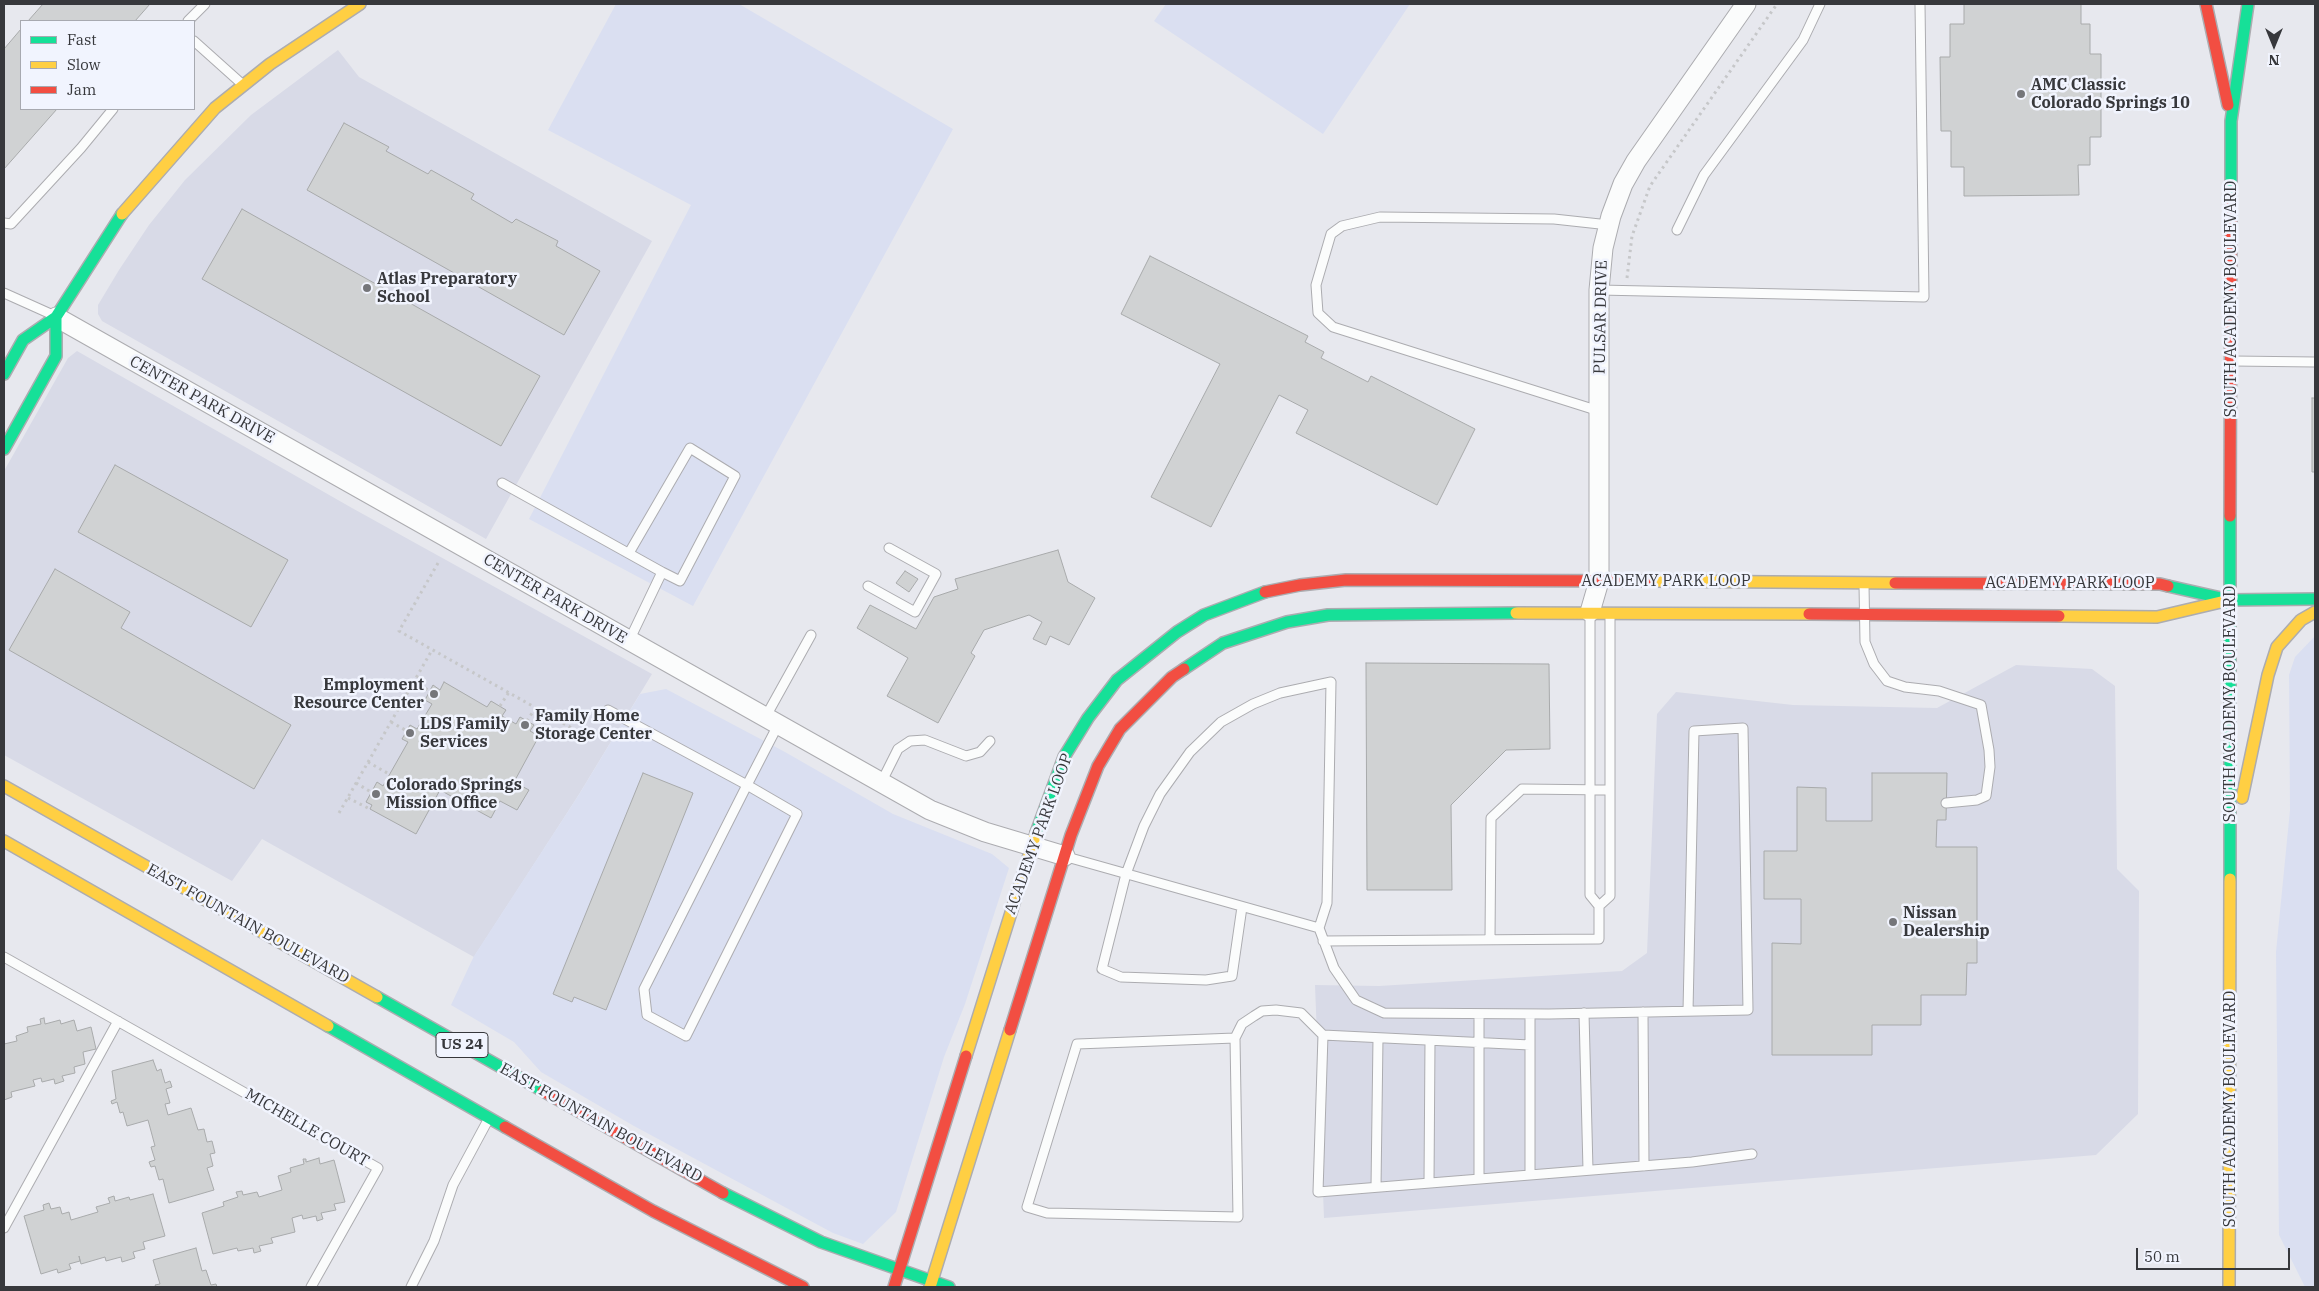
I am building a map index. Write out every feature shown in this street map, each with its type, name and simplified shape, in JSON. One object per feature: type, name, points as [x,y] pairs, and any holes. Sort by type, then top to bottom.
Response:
[{"type":"main road","points":[[4,374],[23,340],[56,317],[128,205],[215,108],[243,85],[360,4]]},
{"type":"main road","name":"SOUTH ACADEMY BOULEVARD","points":[[2206,4],[2231,120]]},
{"type":"main road","name":"SOUTH ACADEMY BOULEVARD","points":[[2229,1287],[2231,120],[2248,4]]},
{"type":"main road","points":[[4,449],[56,356],[56,317]]},
{"type":"main road","name":"ACADEMY PARK LOOP","points":[[894,1287],[1031,847],[1064,757],[1088,718],[1117,680],[1177,632],[1204,615],[1265,592],[1300,584],[1346,580],[2160,584],[2230,600]]},
{"type":"main road","points":[[2230,600],[2315,599]]},
{"type":"main road","name":"ACADEMY PARK LOOP","points":[[931,1284],[1064,856],[1079,810],[1098,766],[1120,729],[1172,677],[1223,643],[1287,622],[1328,615],[1610,612],[2157,617],[2230,600]]},
{"type":"main road","points":[[2230,856],[2268,675],[2277,647],[2301,620],[2315,612]]},
{"type":"main road","name":"EAST FOUNTAIN BOULEVARD","points":[[4,786],[716,1189],[822,1242],[931,1284],[948,1287]]},
{"type":"main road","points":[[4,841],[653,1211],[803,1287]]},
{"type":"street","name":"PULSAR DRIVE","points":[[1590,612],[1599,581],[1600,290],[1603,248],[1608,225],[1623,184],[1636,161],[1746,4]]},
{"type":"street","name":"CENTER PARK DRIVE","points":[[56,317],[881,783],[954,821],[1064,856]]},
{"type":"street","name":"PULSAR DRIVE","points":[[1599,581],[1610,612]]},
{"type":"lane","points":[[189,20],[205,4]]},
{"type":"lane","points":[[1677,230],[1704,175],[1803,40],[1820,4]]},
{"type":"lane","points":[[1600,290],[1924,297],[1920,4]]},
{"type":"lane","points":[[195,42],[243,85]]},
{"type":"lane","points":[[4,223],[11,224],[82,148],[112,110]]},
{"type":"lane","points":[[1600,411],[1333,327],[1318,313],[1316,285],[1331,234],[1342,226],[1380,217],[1554,220],[1608,225]]},
{"type":"lane","points":[[4,293],[56,317]]},
{"type":"lane","points":[[2231,361],[2315,362]]},
{"type":"lane","points":[[502,483],[662,572],[680,581],[735,476],[690,448],[629,553]]},
{"type":"lane","points":[[868,586],[915,612],[936,574],[889,548]]},
{"type":"lane","points":[[629,641],[662,572]]},
{"type":"lane","points":[[1864,582],[1863,614],[1865,642],[1874,664],[1887,681],[1905,687],[1939,691],[1981,705],[1990,767],[1986,796],[1977,800],[1946,802]]},
{"type":"lane","points":[[1323,941],[1600,939],[1599,906],[1590,895],[1590,612]]},
{"type":"lane","points":[[1599,906],[1610,896],[1610,612]]},
{"type":"lane","points":[[608,710],[747,785],[796,814],[686,1036],[647,1015],[644,989],[747,785],[771,722],[811,634]]},
{"type":"lane","points":[[1242,906],[1232,976],[1206,980],[1121,977],[1102,969],[1126,874],[1144,826],[1160,794],[1190,752],[1221,722],[1280,693],[1332,682],[1327,903],[1319,928],[1334,968],[1356,1000],[1384,1013],[1530,1014],[1748,1010],[1744,728],[1694,731],[1688,1011]]},
{"type":"lane","points":[[881,783],[898,749],[910,741],[925,740],[966,756],[980,752],[990,741]]},
{"type":"lane","points":[[1490,939],[1491,818],[1522,789],[1610,790]]},
{"type":"lane","points":[[1064,856],[1319,928]]},
{"type":"lane","name":"MICHELLE COURT","points":[[4,957],[378,1168],[312,1287]]},
{"type":"lane","points":[[1235,1038],[1077,1044],[1027,1207],[1047,1214],[1238,1216],[1235,1038],[1242,1024],[1262,1011],[1276,1010],[1302,1013],[1323,1035],[1530,1045]]},
{"type":"lane","points":[[1643,1012],[1644,1166]]},
{"type":"lane","points":[[1584,1013],[1588,1170]]},
{"type":"lane","points":[[1479,1014],[1479,1178]]},
{"type":"lane","points":[[1530,1014],[1530,1174]]},
{"type":"lane","points":[[4,1228],[118,1021]]},
{"type":"lane","points":[[1323,1035],[1318,1192],[1644,1166],[1752,1154]]},
{"type":"lane","points":[[1376,1187],[1378,1038]]},
{"type":"lane","points":[[1430,1041],[1430,1182]]},
{"type":"lane","points":[[411,1287],[434,1240],[453,1185],[489,1118]]},
{"type":"path","points":[[1625,290],[1632,236],[1650,186],[1777,4]]},
{"type":"path","points":[[438,563],[399,631],[586,736]]},
{"type":"path","points":[[339,814],[432,650]]},
{"type":"path","points":[[414,682],[430,691]]},
{"type":"path","points":[[500,706],[509,692]]},
{"type":"path","points":[[527,721],[536,707]]},
{"type":"path","points":[[391,722],[407,731]]},
{"type":"path","points":[[368,762],[389,774]]},
{"type":"path","points":[[356,783],[371,792]]},
{"type":"path","points":[[348,798],[370,809]]},
{"type":"shaded area","points":[[616,4],[739,4],[953,129],[693,606],[529,519],[691,205],[548,130]]},
{"type":"shaded area","points":[[1166,4],[1410,4],[1323,134],[1154,21]]},
{"type":"shaded area","name":"Atlas Preparatory School","points":[[338,50],[359,77],[652,241],[486,539],[102,321],[98,314],[98,305],[119,270],[149,225],[185,180],[251,115]]},
{"type":"shaded area","points":[[77,351],[352,508],[652,674],[578,796],[474,957],[262,839],[232,881],[4,755],[4,471],[68,358]]},
{"type":"shaded area","points":[[2315,636],[2315,1287],[2305,1287],[2279,1235],[2276,952],[2290,810],[2289,675],[2295,657]]},
{"type":"shaded area","name":"Nissan Dealership","points":[[2016,665],[2092,669],[2115,686],[2117,869],[2139,891],[2138,1114],[2096,1155],[1324,1218],[1315,985],[1379,986],[1622,971],[1647,953],[1657,714],[1676,692],[1793,705],[1937,708]]},
{"type":"shaded area","points":[[666,689],[785,752],[893,814],[992,854],[1009,868],[965,1004],[944,1057],[896,1212],[863,1244],[833,1233],[634,1126],[541,1072],[514,1042],[451,1005],[474,956],[578,796],[640,694]]},
{"type":"building","points":[[43,4],[150,4],[136,20],[29,20]]},
{"type":"building","name":"AMC Classic Colorado Springs 10","points":[[1964,4],[2081,4],[2081,24],[2090,24],[2090,54],[2101,54],[2101,137],[2090,137],[2090,165],[2078,165],[2079,195],[1964,196],[1964,167],[1951,167],[1951,131],[1941,131],[1940,57],[1950,57],[1950,24],[1964,24]]},
{"type":"building","points":[[20,30],[20,110],[56,110],[4,169],[4,49]]},
{"type":"building","points":[[344,123],[389,147],[386,151],[428,174],[431,170],[474,194],[471,199],[512,223],[516,219],[558,241],[556,246],[600,271],[564,335],[307,190]]},
{"type":"building","points":[[242,209],[540,376],[501,446],[202,279]]},
{"type":"building","points":[[1150,256],[1308,336],[1305,342],[1324,352],[1321,358],[1368,382],[1371,376],[1475,429],[1437,505],[1296,433],[1308,410],[1279,395],[1211,527],[1151,497],[1220,364],[1121,314]]},
{"type":"building","points":[[2312,398],[2315,398],[2315,472],[2312,472]]},
{"type":"building","points":[[115,465],[288,560],[251,627],[78,532]]},
{"type":"building","points":[[1058,550],[1068,582],[1095,598],[1069,645],[1050,636],[1046,645],[1033,639],[1042,622],[1029,615],[984,630],[971,653],[975,656],[938,723],[887,696],[908,658],[857,628],[870,605],[916,629],[934,597],[958,589],[955,579]]},
{"type":"building","points":[[55,569],[130,612],[121,628],[291,725],[254,789],[9,650]]},
{"type":"building","points":[[905,571],[918,579],[909,592],[896,583]]},
{"type":"building","points":[[1366,663],[1549,664],[1550,749],[1506,750],[1451,805],[1452,890],[1367,890]]},
{"type":"building","points":[[444,682],[487,707],[491,701],[506,710],[502,716],[516,724],[520,717],[534,725],[530,731],[539,736],[514,782],[529,790],[517,810],[500,801],[491,818],[440,790],[416,834],[370,809],[372,805],[366,802],[377,782],[383,786],[408,742],[402,739],[410,725],[417,729],[432,704],[425,700],[433,685],[440,690]]},
{"type":"building","points":[[643,773],[693,793],[606,1010],[574,997],[572,1002],[553,994]]},
{"type":"building","points":[[1872,773],[1947,773],[1946,820],[1937,820],[1936,847],[1977,847],[1977,963],[1967,963],[1966,995],[1921,995],[1921,1025],[1872,1025],[1872,1055],[1772,1055],[1772,943],[1801,944],[1801,899],[1764,899],[1764,851],[1797,851],[1797,787],[1826,788],[1826,821],[1872,821]]},
{"type":"building","points":[[44,1018],[45,1024],[60,1020],[61,1024],[74,1020],[77,1031],[91,1027],[96,1049],[83,1052],[85,1064],[74,1067],[75,1073],[62,1076],[64,1081],[55,1084],[54,1079],[42,1082],[41,1078],[33,1080],[35,1086],[11,1092],[12,1097],[4,1100],[4,1044],[17,1041],[16,1036],[28,1032],[27,1027],[41,1024],[40,1019]]},
{"type":"building","points":[[153,1060],[157,1071],[161,1069],[165,1083],[170,1081],[172,1087],[166,1089],[170,1103],[165,1104],[168,1115],[191,1108],[198,1130],[204,1129],[207,1142],[212,1141],[215,1153],[210,1154],[213,1166],[207,1168],[214,1190],[169,1203],[163,1179],[159,1180],[155,1166],[151,1167],[149,1162],[155,1160],[151,1147],[155,1146],[148,1120],[127,1126],[123,1112],[120,1113],[117,1102],[112,1104],[111,1101],[116,1099],[112,1071]]},
{"type":"building","points":[[319,1158],[320,1164],[334,1160],[345,1202],[334,1204],[336,1210],[321,1213],[323,1219],[317,1221],[316,1216],[303,1219],[302,1215],[292,1218],[295,1232],[271,1238],[273,1243],[259,1246],[261,1251],[254,1253],[253,1248],[238,1251],[237,1248],[213,1254],[202,1213],[224,1206],[223,1202],[238,1197],[236,1192],[242,1191],[243,1195],[257,1192],[259,1197],[282,1190],[278,1176],[291,1172],[290,1168],[304,1164],[303,1159],[306,1159],[306,1162]]},
{"type":"building","points":[[153,1194],[165,1236],[143,1242],[145,1249],[133,1252],[135,1258],[122,1262],[121,1257],[106,1261],[105,1257],[81,1264],[79,1256],[80,1261],[69,1264],[71,1269],[58,1273],[57,1269],[41,1274],[24,1216],[44,1210],[43,1205],[49,1203],[51,1209],[60,1207],[62,1214],[69,1212],[71,1220],[98,1212],[96,1207],[110,1203],[108,1198],[114,1196],[115,1201],[129,1197],[130,1200]]},
{"type":"building","points":[[196,1248],[202,1271],[206,1270],[211,1285],[216,1284],[217,1287],[156,1287],[155,1285],[160,1284],[153,1260]]},
{"type":"traffic: fast","points":[[2231,199],[2231,121],[2248,4]]},
{"type":"traffic: fast","points":[[4,374],[23,340],[56,317],[122,214]]},
{"type":"traffic: fast","points":[[4,449],[56,356],[56,317]]},
{"type":"traffic: fast","points":[[2230,516],[2230,879]]},
{"type":"traffic: fast","points":[[2168,586],[2230,600],[2315,599]]},
{"type":"traffic: fast","points":[[1036,833],[1064,757],[1088,718],[1117,680],[1177,632],[1204,615],[1265,592]]},
{"type":"traffic: fast","points":[[1184,669],[1223,643],[1287,622],[1328,615],[1516,613]]},
{"type":"traffic: fast","points":[[377,997],[543,1091]]},
{"type":"traffic: fast","points":[[328,1026],[505,1127]]},
{"type":"traffic: fast","points":[[723,1193],[821,1242],[949,1287]]},
{"type":"traffic: slow","points":[[122,214],[215,108],[270,64],[360,4]]},
{"type":"traffic: slow","points":[[1651,581],[1895,583]]},
{"type":"traffic: slow","points":[[2059,616],[2157,617],[2225,601]]},
{"type":"traffic: slow","points":[[2242,798],[2268,675],[2277,647],[2301,620],[2315,612]]},
{"type":"traffic: slow","points":[[1516,613],[1809,614]]},
{"type":"traffic: slow","points":[[4,786],[377,997]]},
{"type":"traffic: slow","points":[[966,1056],[1036,833]]},
{"type":"traffic: slow","points":[[4,841],[328,1026]]},
{"type":"traffic: slow","points":[[2229,1287],[2230,879]]},
{"type":"traffic: slow","points":[[930,1287],[1010,1030]]},
{"type":"traffic: jam","points":[[2206,4],[2228,105]]},
{"type":"traffic: jam","points":[[2230,516],[2231,199]]},
{"type":"traffic: jam","points":[[1265,592],[1300,585],[1346,580],[1651,581]]},
{"type":"traffic: jam","points":[[1895,583],[2160,584],[2168,586]]},
{"type":"traffic: jam","points":[[1809,614],[2059,616]]},
{"type":"traffic: jam","points":[[1010,1030],[1071,835],[1098,766],[1120,729],[1172,677],[1184,669]]},
{"type":"traffic: jam","points":[[894,1287],[966,1056]]},
{"type":"traffic: jam","points":[[543,1091],[723,1193]]},
{"type":"traffic: jam","points":[[505,1127],[653,1211],[803,1287]]},
{"type":"place","name":"AMC Classic Colorado Springs 10","points":[[2021,94]]},
{"type":"place","name":"Atlas Preparatory School","points":[[367,288]]},
{"type":"place","name":"Employment Resource Center","points":[[434,694]]},
{"type":"place","name":"Family Home Storage Center","points":[[525,725]]},
{"type":"place","name":"LDS Family Services","points":[[410,733]]},
{"type":"place","name":"Colorado Springs Mission Office","points":[[376,794]]},
{"type":"place","name":"Nissan Dealership","points":[[1893,922]]}]
